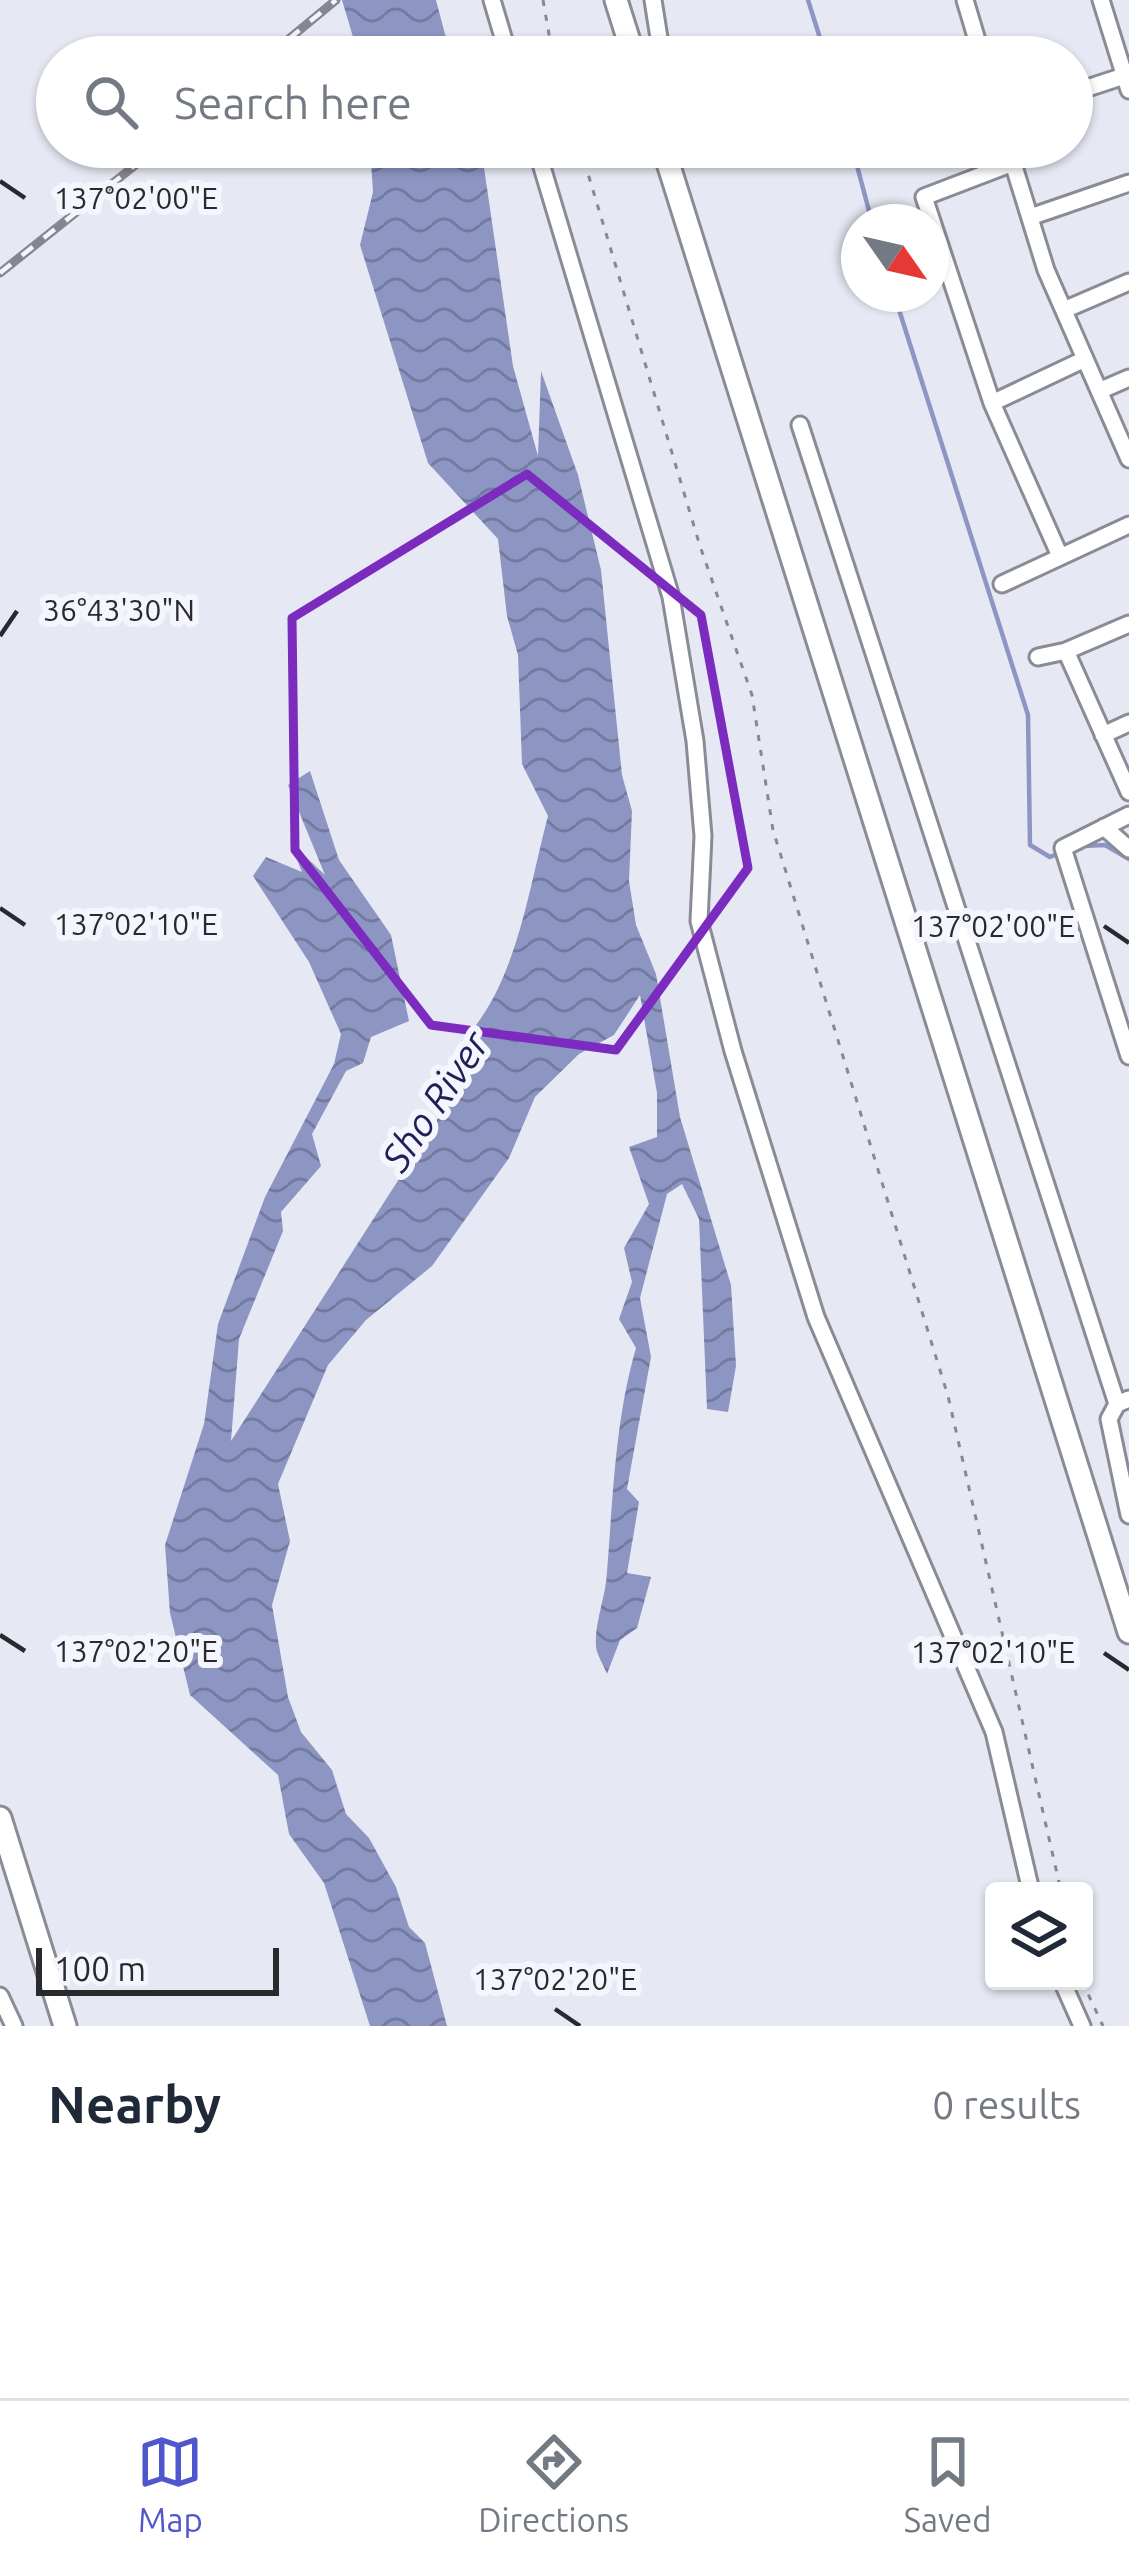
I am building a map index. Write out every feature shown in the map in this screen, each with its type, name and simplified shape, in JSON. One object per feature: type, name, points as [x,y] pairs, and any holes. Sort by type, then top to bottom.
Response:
[{"type":"street","points":[[492,0],[503,36]]},
{"type":"street","points":[[616,0],[627,36]]},
{"type":"street","points":[[653,0],[659,36]]},
{"type":"street","points":[[965,0],[976,36]]},
{"type":"street","points":[[1093,89],[1126,83],[1101,0]]},
{"type":"street","points":[[542,168],[671,597],[701,812],[699,921],[733,1051],[815,1317],[994,1732],[1029,1882]]},
{"type":"street","points":[[670,168],[1129,1632]]},
{"type":"street","points":[[984,168],[924,197],[992,403],[1060,556]]},
{"type":"street","points":[[1016,168],[1046,270],[1129,459]]},
{"type":"street","points":[[1033,216],[1129,183]]},
{"type":"street","points":[[1064,310],[1129,282]]},
{"type":"street","points":[[992,403],[1085,359]]},
{"type":"street","points":[[1100,391],[1129,378]]},
{"type":"street","points":[[800,425],[1123,1401],[1109,1419],[1129,1515]]},
{"type":"street","points":[[1002,584],[1129,525]]},
{"type":"street","points":[[1038,657],[1066,651],[1129,624]]},
{"type":"street","points":[[1066,651],[1129,792]]},
{"type":"street","points":[[1103,735],[1129,723]]},
{"type":"street","points":[[1129,815],[1063,848],[1129,1056]]},
{"type":"street","points":[[1104,827],[1129,849]]},
{"type":"street","points":[[0,1818],[64,2026]]},
{"type":"street","points":[[1066,1990],[1082,2026]]},
{"type":"street","points":[[0,1996],[14,2026]]},
{"type":"path","points":[[543,0],[549,36]]},
{"type":"path","points":[[586,168],[700,546],[752,695],[773,830],[948,1396],[1059,1882]]},
{"type":"path","points":[[1086,1990],[1103,2026]]},
{"type":"highlighted area","points":[[527,474],[701,615],[748,868],[616,1050],[431,1025],[295,850],[292,618]]},
{"type":"water","points":[[342,0],[436,0],[445,36],[353,36]]},
{"type":"water","points":[[371,168],[484,168],[513,366],[538,456],[541,371],[578,475],[601,570],[622,775],[632,811],[629,881],[636,925],[656,974],[680,1117],[731,1285],[736,1366],[728,1412],[707,1409],[699,1219],[682,1184],[667,1194],[640,1298],[651,1357],[627,1489],[639,1502],[627,1573],[651,1577],[637,1628],[620,1640],[607,1674],[596,1638],[606,1581],[619,1431],[636,1348],[619,1319],[632,1282],[624,1248],[649,1204],[629,1147],[657,1137],[657,1093],[640,995],[614,1035],[579,1054],[535,1097],[509,1158],[432,1266],[366,1320],[328,1365],[278,1484],[290,1541],[272,1605],[288,1697],[301,1732],[332,1770],[346,1814],[369,1838],[396,1887],[409,1927],[425,1943],[447,2026],[370,2026],[324,1883],[289,1834],[278,1775],[190,1695],[170,1613],[165,1545],[204,1424],[218,1324],[265,1197],[334,1064],[341,1034],[309,962],[253,876],[266,857],[302,872],[290,842],[325,875],[288,785],[310,771],[339,860],[391,935],[409,1021],[371,1037],[363,1063],[346,1071],[312,1134],[321,1166],[281,1212],[283,1231],[239,1339],[231,1441],[465,1076],[466,1037],[498,989],[509,962],[548,816],[522,764],[518,655],[507,616],[498,539],[428,463],[360,245],[373,192]]},
{"type":"waterway","points":[[808,0],[819,36]]},
{"type":"waterway","points":[[858,168],[867,204]]},
{"type":"waterway","points":[[900,312],[1028,715],[1030,845],[1050,857],[1060,853]]},
{"type":"waterway","points":[[1083,846],[1105,845],[1129,859]]},
{"type":"railway","points":[[292,36],[336,0]]},
{"type":"railway","points":[[0,273],[132,168]]},
{"type":"water label","name":"Sho River","points":[[435,1101]]}]
